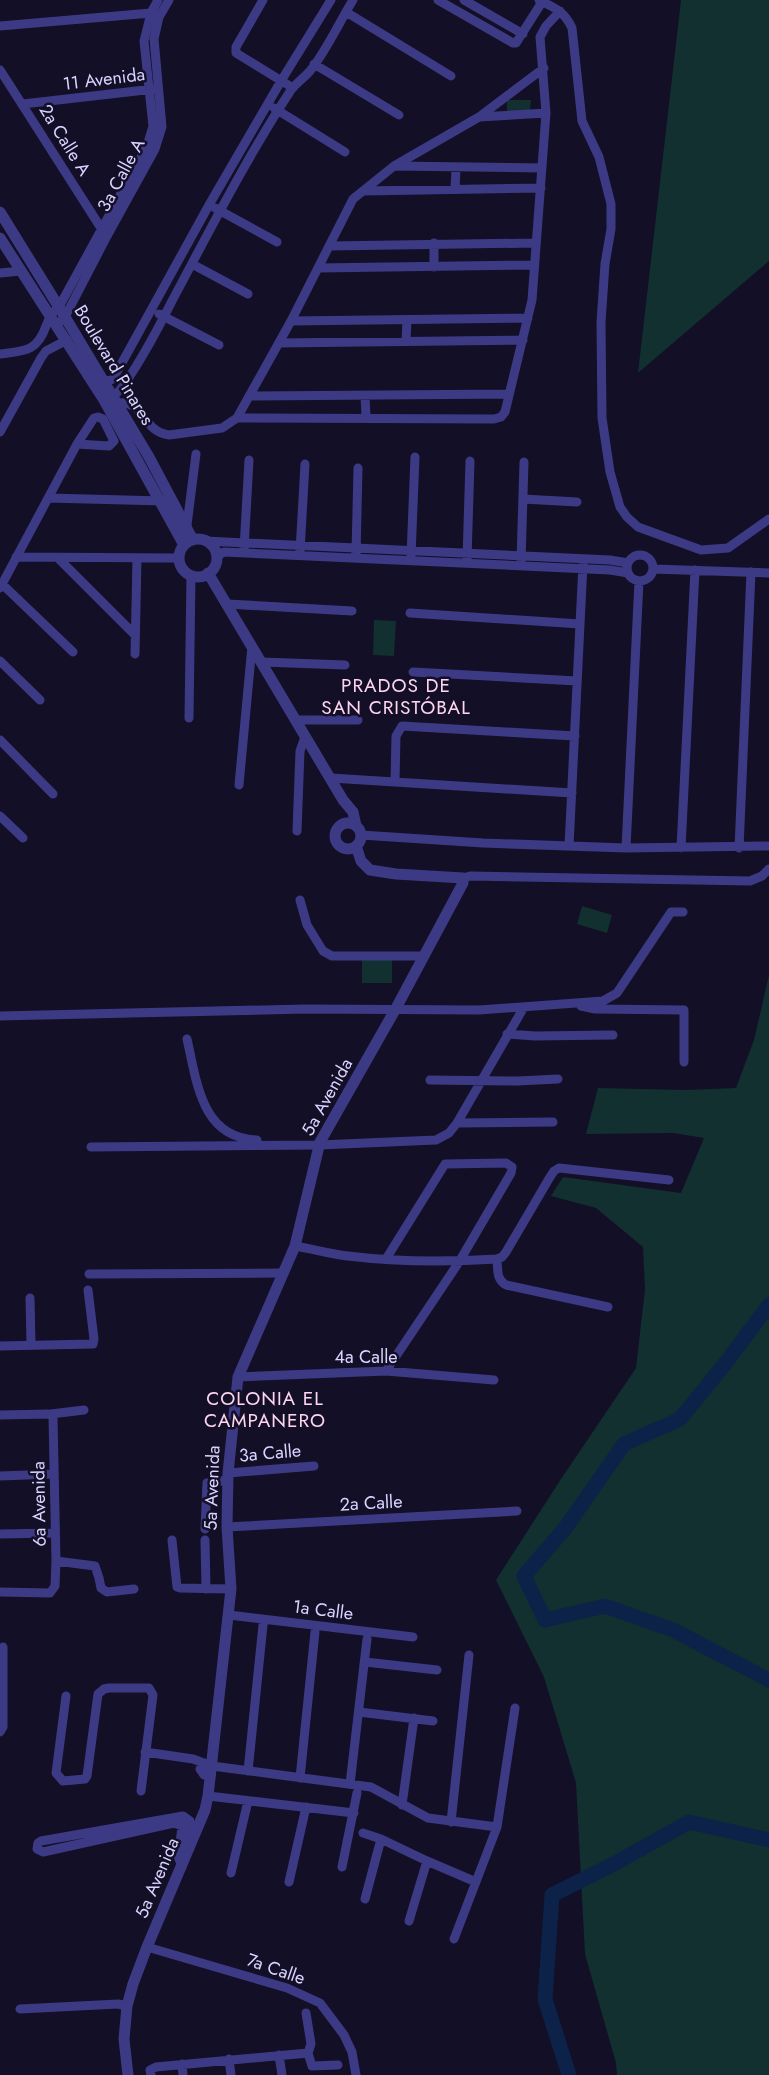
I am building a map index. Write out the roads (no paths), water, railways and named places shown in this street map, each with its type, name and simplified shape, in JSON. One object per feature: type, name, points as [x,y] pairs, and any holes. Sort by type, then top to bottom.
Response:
[{"type":"street","name":"3a Calle A","points":[[55,318],[101,228],[147,146],[153,126],[144,41],[151,13],[158,0]]},
{"type":"street","name":"3a Calle A","points":[[55,318],[107,236],[155,150],[162,127],[154,39],[159,17],[169,0]]},
{"type":"street","points":[[263,0],[236,46],[236,53],[293,88]]},
{"type":"street","points":[[100,384],[113,379],[267,104],[331,0]]},
{"type":"street","points":[[111,403],[123,387],[164,316],[220,211],[278,111],[293,88],[314,64],[353,0]]},
{"type":"street","points":[[438,0],[450,3],[510,42],[516,43],[523,34],[541,1],[560,11],[572,28],[582,121],[599,157],[611,204],[612,223],[605,264],[601,322],[602,418],[610,472],[620,507],[638,527],[702,550],[728,548],[769,519]]},
{"type":"street","points":[[464,0],[523,34]]},
{"type":"street","points":[[237,418],[494,419],[501,417],[505,412],[532,300],[546,113],[544,68],[540,37],[546,26],[560,11]]},
{"type":"street","points":[[346,12],[451,76]]},
{"type":"street","points":[[0,26],[151,13]]},
{"type":"street","points":[[314,64],[399,115]]},
{"type":"street","points":[[111,403],[131,403],[152,428],[161,434],[169,435],[222,428],[237,418],[291,321],[354,199],[394,166],[479,116],[544,68]]},
{"type":"street","name":"2a Calle A","points":[[0,70],[101,228]]},
{"type":"street","name":"11 Avenida","points":[[23,104],[159,89]]},
{"type":"street","points":[[267,104],[345,152]]},
{"type":"street","points":[[479,116],[546,113]]},
{"type":"street","points":[[394,166],[542,168]]},
{"type":"street","points":[[456,168],[456,190]]},
{"type":"street","points":[[363,191],[541,188]]},
{"type":"street","points":[[209,205],[277,242]]},
{"type":"street","name":"Boulevard Pinares","points":[[0,212],[67,340],[100,384]]},
{"type":"street","name":"Boulevard Pinares","points":[[0,238],[100,384],[159,502],[188,543]]},
{"type":"street","points":[[329,246],[535,243]]},
{"type":"street","points":[[434,244],[434,267]]},
{"type":"street","points":[[192,264],[248,294]]},
{"type":"street","points":[[318,268],[534,265]]},
{"type":"street","points":[[0,273],[21,271]]},
{"type":"street","points":[[152,310],[218,345]]},
{"type":"street","points":[[0,354],[30,349],[38,343],[55,318]]},
{"type":"street","points":[[291,321],[528,318]]},
{"type":"street","points":[[406,341],[407,320]]},
{"type":"street","points":[[0,432],[46,351],[67,340]]},
{"type":"street","points":[[279,343],[523,340]]},
{"type":"street","points":[[249,396],[509,394]]},
{"type":"street","points":[[365,396],[366,418]]},
{"type":"street","name":"Boulevard Pinares","points":[[111,403],[149,457],[187,525],[188,543]]},
{"type":"street","points":[[73,652],[1,586],[77,444]]},
{"type":"street","points":[[187,525],[196,454]]},
{"type":"street","points":[[412,561],[415,457]]},
{"type":"street","points":[[244,554],[248,460]]},
{"type":"street","points":[[467,564],[470,461]]},
{"type":"street","points":[[521,566],[524,462]]},
{"type":"street","points":[[300,556],[305,464]]},
{"type":"street","points":[[356,559],[358,468]]},
{"type":"street","points":[[48,498],[159,502],[172,499]]},
{"type":"street","points":[[523,499],[577,502]]},
{"type":"street","points":[[205,540],[213,547],[217,556],[215,566],[203,576],[191,575],[182,568],[179,558],[188,543],[205,540],[244,544],[628,562],[634,557],[641,555],[651,561],[653,569],[650,576],[639,580],[634,579],[628,573],[583,569],[224,552],[217,556]]},
{"type":"street","points":[[16,557],[179,558]]},
{"type":"street","points":[[58,558],[135,635]]},
{"type":"street","points":[[135,654],[136,558]]},
{"type":"street","points":[[569,846],[583,559]]},
{"type":"street","points":[[628,562],[628,573]]},
{"type":"street","points":[[653,569],[769,573]]},
{"type":"street","points":[[681,848],[695,570]]},
{"type":"street","points":[[739,848],[751,572]]},
{"type":"street","points":[[208,573],[343,800],[354,812],[359,830],[360,841],[354,847],[343,848],[336,842],[336,830],[343,824],[350,823],[359,830],[569,846],[626,848],[739,848],[769,846]]},
{"type":"street","points":[[189,718],[191,575]]},
{"type":"street","points":[[626,848],[639,580]]},
{"type":"street","points":[[227,604],[352,611]]},
{"type":"street","points":[[410,613],[580,624]]},
{"type":"street","points":[[239,785],[252,646]]},
{"type":"street","points":[[0,662],[40,700]]},
{"type":"street","points":[[262,662],[345,665]]},
{"type":"street","points":[[413,672],[577,681]]},
{"type":"street","points":[[296,720],[358,720]]},
{"type":"street","points":[[395,782],[396,736],[402,726],[575,736]]},
{"type":"street","points":[[297,831],[300,751],[306,737]]},
{"type":"street","points":[[0,740],[53,794]]},
{"type":"street","points":[[331,778],[572,793]]},
{"type":"street","points":[[343,800],[343,824]]},
{"type":"street","points":[[0,816],[23,838]]},
{"type":"street","points":[[354,847],[356,864],[361,871],[375,875],[406,878],[463,878],[470,876],[750,881],[762,876],[769,869]]},
{"type":"street","name":"5a Avenida","points":[[128,2075],[124,2039],[127,2006],[147,1946],[182,1867],[205,1810],[208,1796],[209,1768],[231,1589],[227,1527],[228,1477],[238,1377],[295,1246],[319,1143],[395,1010],[459,892],[463,878]]},
{"type":"street","points":[[300,900],[307,925],[323,951],[327,954],[332,956],[424,956]]},
{"type":"street","points":[[0,1016],[305,1009],[479,1010],[603,1002],[618,993],[671,912],[683,912]]},
{"type":"street","points":[[568,1003],[595,1008],[684,1010],[684,1062]]},
{"type":"street","points":[[91,1146],[436,1140],[449,1134],[457,1123],[480,1080],[524,1007]]},
{"type":"street","points":[[507,1034],[535,1036],[613,1035]]},
{"type":"street","points":[[187,1039],[201,1098],[213,1119],[222,1128],[233,1136],[244,1139],[319,1143]]},
{"type":"street","points":[[430,1080],[558,1078]]},
{"type":"street","points":[[457,1123],[553,1122]]},
{"type":"street","points":[[386,1259],[445,1164],[506,1163],[512,1167],[511,1173],[459,1262],[386,1371]]},
{"type":"street","points":[[295,1246],[347,1256],[386,1259],[459,1262],[497,1259],[506,1252],[550,1177],[559,1168],[669,1180]]},
{"type":"street","points":[[497,1259],[498,1277],[500,1282],[506,1285],[608,1307]]},
{"type":"street","points":[[89,1274],[284,1273]]},
{"type":"street","points":[[0,1346],[93,1344],[88,1290]]},
{"type":"street","points":[[30,1298],[31,1344]]},
{"type":"street","name":"4a Calle","points":[[238,1377],[386,1371],[494,1380]]},
{"type":"street","points":[[0,1415],[52,1415],[84,1410]]},
{"type":"street","name":"6a Avenida","points":[[0,1592],[50,1593],[53,1590],[56,1561],[52,1415]]},
{"type":"street","name":"3a Calle","points":[[205,1529],[207,1483],[228,1477],[314,1466]]},
{"type":"street","points":[[0,1476],[54,1474]]},
{"type":"street","name":"2a Calle","points":[[227,1527],[517,1511]]},
{"type":"street","points":[[0,1534],[55,1533]]},
{"type":"street","points":[[172,1540],[177,1587],[231,1589]]},
{"type":"street","points":[[205,1540],[206,1589]]},
{"type":"street","points":[[56,1561],[95,1566],[100,1578],[101,1588],[107,1592],[134,1588]]},
{"type":"street","name":"1a Calle","points":[[229,1615],[413,1638]]},
{"type":"street","points":[[248,1771],[264,1625]]},
{"type":"street","points":[[300,1778],[315,1632]]},
{"type":"street","points":[[350,1784],[367,1639]]},
{"type":"street","points":[[0,1732],[3,1727],[3,1647]]},
{"type":"street","points":[[451,1822],[470,1655]]},
{"type":"street","points":[[365,1662],[437,1670]]},
{"type":"street","points":[[66,1696],[56,1772],[63,1781],[81,1780],[87,1776],[98,1694],[104,1689],[149,1688],[152,1692],[141,1791]]},
{"type":"street","points":[[454,1939],[496,1827],[515,1708]]},
{"type":"street","points":[[359,1712],[433,1721]]},
{"type":"street","points":[[402,1805],[414,1718]]},
{"type":"street","points":[[145,1752],[193,1759],[209,1768],[248,1771],[371,1787],[428,1818],[496,1827]]},
{"type":"street","points":[[342,1867],[357,1793]]},
{"type":"street","points":[[208,1796],[354,1813]]},
{"type":"street","points":[[231,1873],[248,1801]]},
{"type":"street","points":[[289,1882],[306,1807]]},
{"type":"street","points":[[183,1816],[190,1821],[182,1854],[182,1867],[178,1856],[182,1826],[174,1823],[44,1852],[38,1851],[36,1845],[41,1841],[183,1816]]},
{"type":"street","points":[[363,1833],[381,1839],[476,1882]]},
{"type":"street","points":[[365,1899],[381,1839]]},
{"type":"street","points":[[408,1921],[426,1861]]},
{"type":"street","name":"7a Calle","points":[[147,1946],[287,1988],[320,2003],[344,2035],[352,2052],[356,2073]]},
{"type":"street","points":[[20,2009],[118,2004],[127,2006]]},
{"type":"street","points":[[306,2013],[311,2044],[308,2053],[310,2063],[314,2067],[338,2064]]},
{"type":"street","points":[[154,2072],[182,2064],[308,2053]]},
{"type":"street","points":[[279,2055],[282,2075]]},
{"type":"street","points":[[229,2059],[231,2075]]},
{"type":"street","points":[[182,2064],[183,2075]]},
{"type":"waterway","points":[[769,1305],[680,1419],[624,1444],[566,1527],[524,1576],[545,1620],[605,1606],[673,1630],[769,1680]]},
{"type":"waterway","points":[[569,2075],[545,1999],[552,1895],[612,1865],[689,1822],[769,1840]]},
{"type":"district","name":"PRADOS DE SAN CRISTÓBAL","points":[[396,696]]},
{"type":"district","name":"COLONIA EL CAMPANERO","points":[[265,1409]]}]
